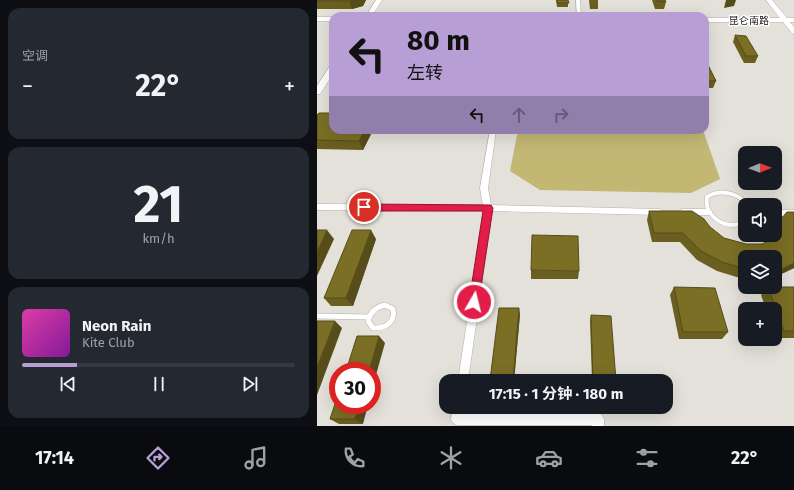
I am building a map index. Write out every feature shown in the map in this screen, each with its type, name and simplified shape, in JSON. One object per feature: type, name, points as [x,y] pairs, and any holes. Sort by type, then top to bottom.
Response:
[{"type":"main road","points":[[372,12],[379,0]]},
{"type":"main road","points":[[769,0],[794,32]]},
{"type":"main road","points":[[776,0],[793,21]]},
{"type":"main road","points":[[317,19],[329,19]]},
{"type":"main road","name":"昆仑南路","points":[[709,20],[793,21]]},
{"type":"main road","points":[[317,92],[329,74]]},
{"type":"street","points":[[578,0],[579,12]]},
{"type":"street","points":[[464,374],[488,208],[484,188],[492,134]]},
{"type":"street","points":[[317,207],[708,212]]},
{"type":"street","points":[[782,213],[794,213]]},
{"type":"street","points":[[458,414],[457,419],[598,419],[598,426]]},
{"type":"lane","points":[[738,224],[724,224],[716,220],[708,212],[705,202],[708,196],[714,193],[730,193],[740,198]]},
{"type":"lane","points":[[380,306],[389,306],[394,313],[394,317],[387,326],[377,329],[369,325],[369,317],[375,308],[380,306]]},
{"type":"lane","points":[[317,316],[369,317]]},
{"type":"shaded area","points":[[517,134],[704,134],[720,179],[691,193],[540,190],[510,171]]},
{"type":"building","points":[[317,0],[353,0],[317,1]]},
{"type":"building","points":[[557,0],[568,0],[569,3],[557,3]]},
{"type":"building","points":[[656,0],[665,0],[666,2],[657,1]]},
{"type":"building","points":[[735,35],[746,36],[758,56],[746,56]]},
{"type":"building","points":[[709,67],[716,81],[709,81]]},
{"type":"building","points":[[319,113],[329,113],[329,134],[363,134],[359,141],[317,140],[317,115]]},
{"type":"building","points":[[649,211],[692,211],[704,219],[710,227],[724,238],[746,244],[782,242],[782,218],[787,212],[794,212],[794,263],[782,268],[782,250],[738,250],[738,267],[722,262],[701,251],[683,233],[654,233]]},
{"type":"building","points":[[317,230],[327,230],[317,252]]},
{"type":"building","points":[[352,230],[371,230],[346,298],[324,298]]},
{"type":"building","points":[[532,235],[578,236],[579,271],[531,270]]},
{"type":"building","points":[[674,287],[715,288],[728,332],[683,332]]},
{"type":"building","points":[[782,287],[794,287],[794,331],[784,331],[782,326],[782,302],[773,302],[771,294],[782,294]]},
{"type":"building","points":[[499,308],[519,308],[514,374],[491,374]]},
{"type":"building","points":[[591,315],[611,316],[615,374],[593,374]]},
{"type":"building","points":[[317,321],[335,321],[317,367]]},
{"type":"building","points":[[357,336],[379,336],[372,362],[349,362]]},
{"type":"building","points":[[332,414],[356,414],[355,419],[330,419]]},
{"type":"route","points":[[364,207],[488,208],[474,302]]}]
